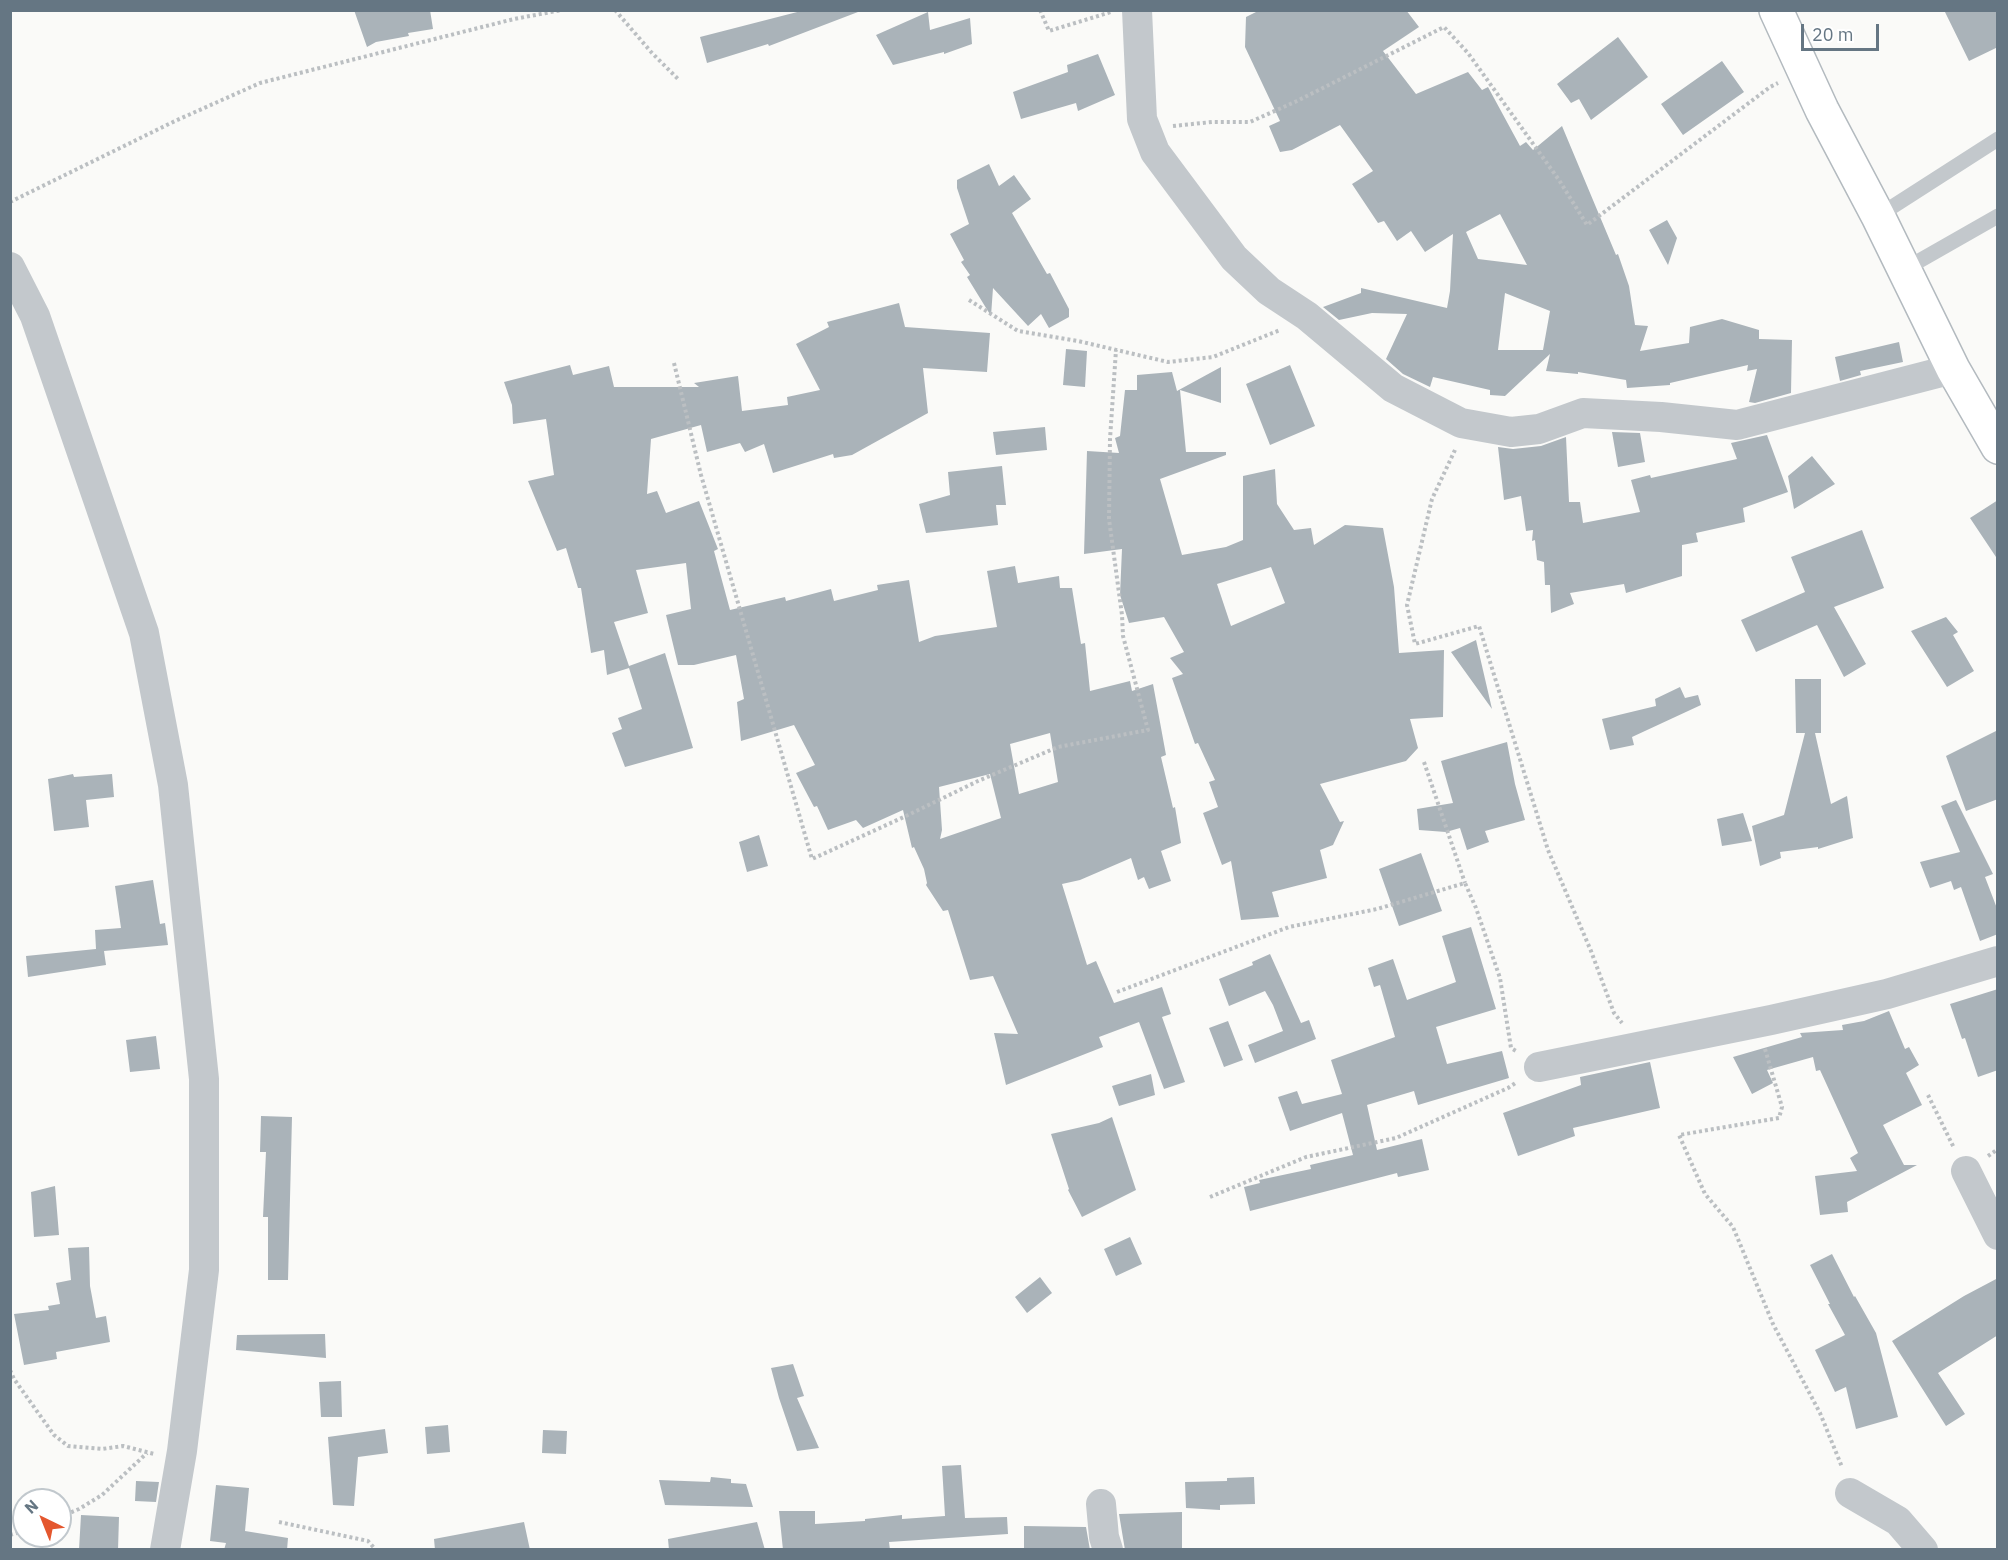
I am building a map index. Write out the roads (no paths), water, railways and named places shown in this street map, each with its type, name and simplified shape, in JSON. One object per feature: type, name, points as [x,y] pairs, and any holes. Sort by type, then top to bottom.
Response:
[{"type":"main road","points":[[1776,10],[1822,110],[1905,269],[1953,369],[1994,434]]},
{"type":"street","points":[[1137,10],[1142,119],[1155,152],[1234,258],[1269,291],[1307,316],[1393,387],[1461,423],[1511,432],[1539,429],[1583,413],[1661,417],[1737,425],[1953,369]]},
{"type":"street","points":[[10,267],[35,316],[144,633],[173,785],[204,1079],[204,1270],[181,1461],[165,1550]]},
{"type":"street","points":[[1539,1067],[1887,993],[1998,961]]},
{"type":"street","points":[[1966,1171],[1998,1235]]},
{"type":"street","points":[[1850,1493],[1898,1521],[1923,1550]]},
{"type":"street","points":[[1101,1504],[1104,1537],[1108,1550]]},
{"type":"lane","points":[[1878,216],[1998,139]]},
{"type":"lane","points":[[1905,269],[1998,216]]}]
